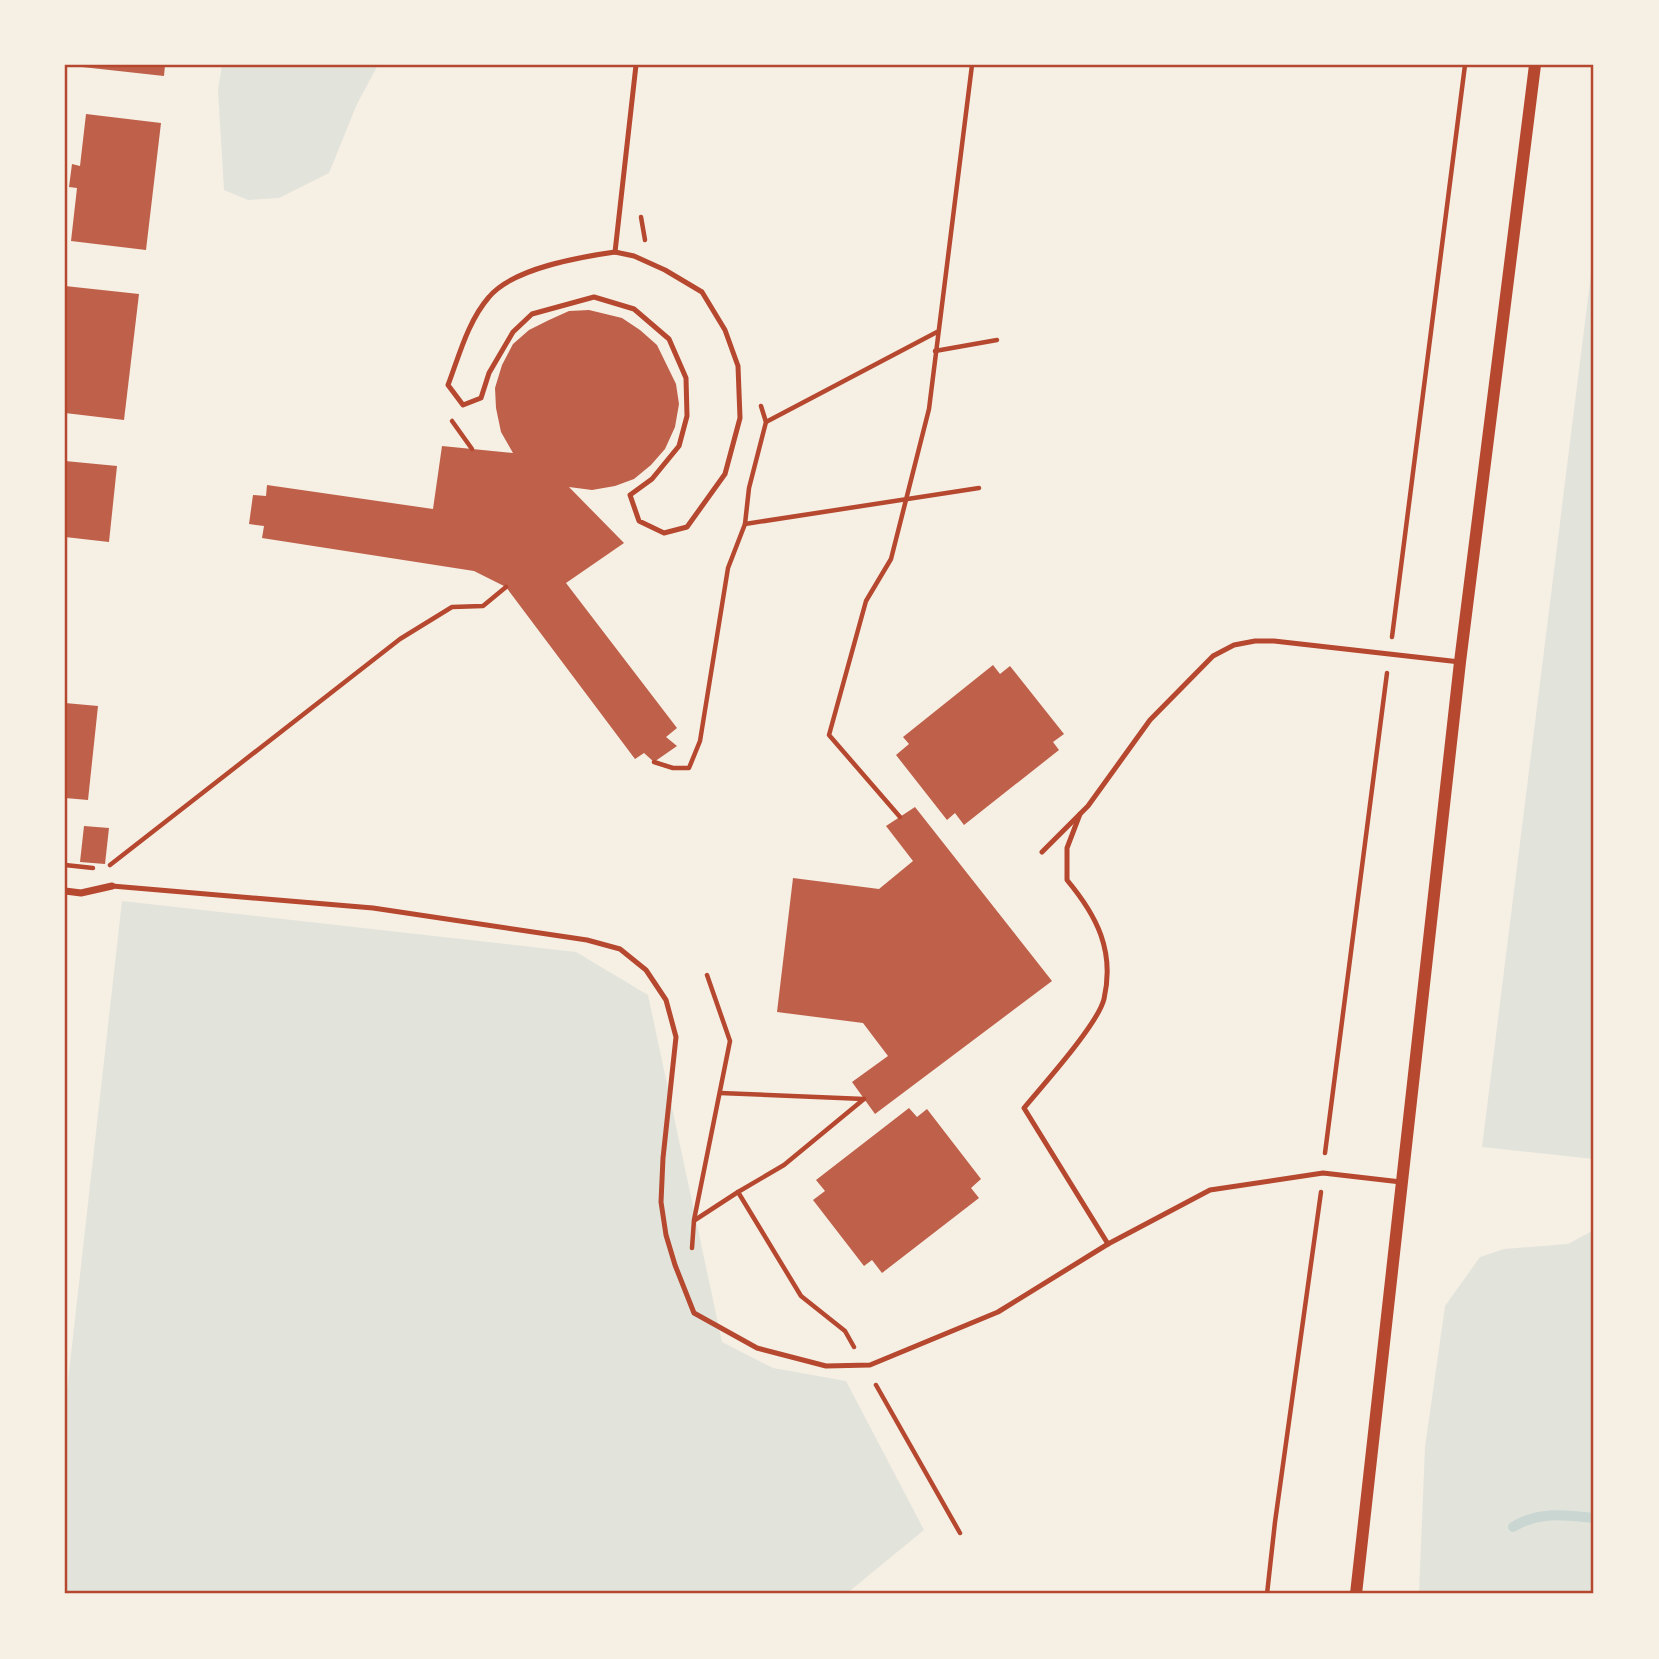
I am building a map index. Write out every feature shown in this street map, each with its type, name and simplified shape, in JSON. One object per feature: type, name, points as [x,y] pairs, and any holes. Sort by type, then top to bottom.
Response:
[{"type":"street","points":[[1356,1594],[1460,662],[1535,65]]},
{"type":"street","points":[[65,891],[81,893],[112,886]]},
{"type":"lane","points":[[615,252],[636,65]]},
{"type":"lane","points":[[615,252],[634,256],[654,265],[702,292],[725,330],[737,366],[740,418],[725,474],[687,527],[664,533],[639,521],[630,495],[652,479],[678,446],[687,416],[686,378],[668,339],[634,309],[594,297],[532,314],[513,332],[489,373],[481,398],[463,405],[448,385],[473,321],[490,296],[506,282],[551,264],[615,252]]},
{"type":"lane","points":[[1042,852],[1088,806],[1150,720],[1213,656],[1234,645],[1255,640],[1275,641],[1460,662]]},
{"type":"lane","points":[[1081,812],[1068,848],[1067,880],[1087,904],[1102,936],[1107,962],[1104,1000],[1095,1019],[1024,1108],[1108,1244]]},
{"type":"lane","points":[[112,886],[373,908],[587,940],[620,949],[646,970],[666,1000],[676,1037],[661,1202],[666,1235],[694,1313],[757,1348],[826,1366],[865,1365],[903,1353],[998,1312],[1108,1244],[1210,1190],[1323,1173],[1401,1182]]},
{"type":"path","points":[[900,817],[829,735],[866,601],[891,559],[929,409],[972,65]]},
{"type":"path","points":[[1267,1594],[1465,65]]},
{"type":"path","points":[[766,422],[938,332]]},
{"type":"path","points":[[935,351],[997,340]]},
{"type":"path","points":[[745,524],[979,488]]},
{"type":"path","points":[[65,865],[104,869],[400,639],[452,607],[482,606],[506,587]]},
{"type":"path","points":[[691,1254],[694,1220],[730,1041],[707,975]]},
{"type":"path","points":[[694,1220],[784,1165],[864,1099],[720,1093]]},
{"type":"path","points":[[1314,1156],[1326,1153]]},
{"type":"path","points":[[738,1192],[801,1296],[845,1331],[960,1533]]},
{"type":"shaded area","points":[[222,65],[378,65],[357,104],[329,173],[279,198],[248,200],[224,190],[218,90]]},
{"type":"shaded area","points":[[1594,250],[1594,1159],[1482,1147]]},
{"type":"shaded area","points":[[122,901],[576,952],[648,995],[722,1342],[773,1368],[846,1381],[924,1530],[846,1594],[65,1594],[65,1408]]},
{"type":"shaded area","points":[[1594,1230],[1594,1594],[1419,1594],[1425,1447],[1445,1306],[1480,1257],[1504,1249],[1568,1244]]},
{"type":"building","points":[[82,65],[165,65],[164,76]]},
{"type":"building","points":[[86,114],[161,123],[146,250],[71,241],[77,188],[69,187],[72,164],[80,166]]},
{"type":"building","points":[[65,286],[139,294],[124,420],[65,413]]},
{"type":"building","points":[[589,310],[622,318],[657,345],[676,384],[679,404],[675,427],[665,449],[634,479],[592,490],[569,487],[624,543],[566,583],[677,728],[666,737],[677,746],[654,762],[644,753],[635,759],[506,587],[474,571],[262,538],[264,526],[249,524],[253,495],[266,496],[267,485],[433,509],[442,446],[513,453],[501,432],[495,388],[502,365],[513,344],[529,330],[569,311]]},
{"type":"building","points":[[65,461],[117,466],[109,542],[65,537]]},
{"type":"building","points":[[993,665],[1000,674],[1010,666],[1064,734],[1053,742],[1059,750],[964,825],[955,813],[947,820],[896,755],[909,744],[903,737]]},
{"type":"building","points":[[65,703],[98,706],[88,800],[65,798]]},
{"type":"building","points":[[915,807],[1052,981],[875,1114],[852,1082],[888,1056],[863,1023],[777,1012],[793,878],[879,889],[913,861],[886,826]]},
{"type":"building","points":[[84,826],[109,828],[105,864],[80,862]]},
{"type":"building","points":[[909,1108],[917,1117],[927,1109],[981,1179],[971,1188],[979,1198],[882,1273],[872,1260],[864,1266],[813,1200],[825,1191],[816,1180]]},
{"type":"waterway","points":[[1513,1527],[1542,1516],[1594,1518]]}]
